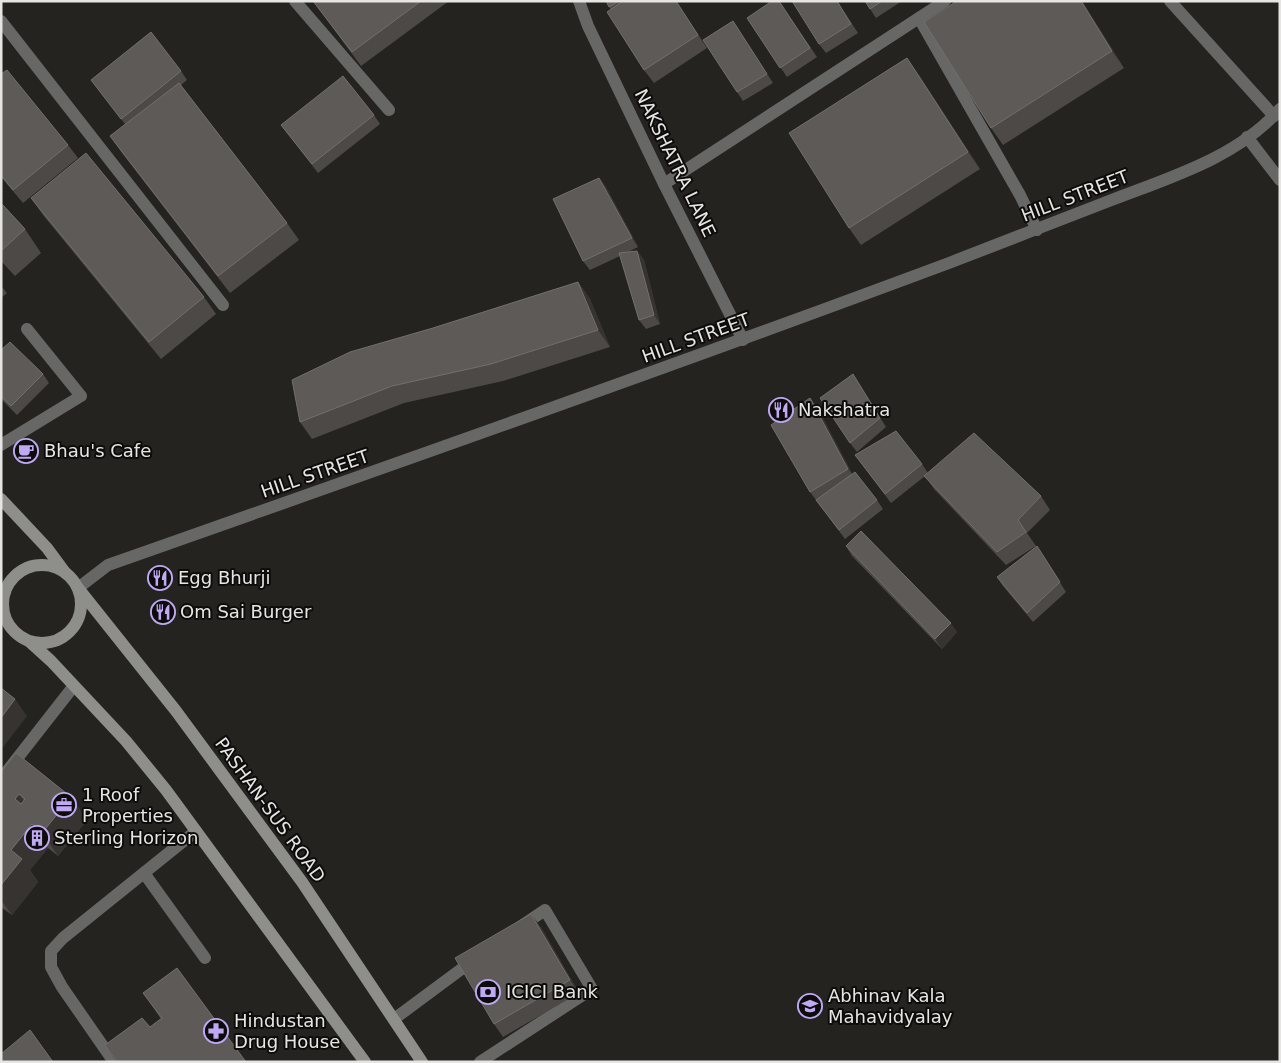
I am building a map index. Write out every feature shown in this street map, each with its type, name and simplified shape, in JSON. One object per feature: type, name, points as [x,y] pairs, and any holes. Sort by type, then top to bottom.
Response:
[{"type":"main road","points":[[1,499],[47,548],[64,572]]},
{"type":"main road","points":[[30,642],[48,644],[65,637],[77,623],[82,606],[78,588],[72,578],[64,572],[47,565],[30,567],[15,576],[5,590],[2,607],[11,629],[30,642],[51,661],[73,687],[126,741],[166,790],[365,1062]]},
{"type":"main road","name":"PASHAN-SUS ROAD","points":[[78,588],[176,711],[302,882],[422,1062]]},
{"type":"street","points":[[295,1],[389,110]]},
{"type":"street","name":"NAKSHATRA LANE","points":[[579,1],[588,26],[664,184],[743,340]]},
{"type":"street","points":[[664,184],[945,1]]},
{"type":"street","points":[[1170,1],[1277,112]]},
{"type":"street","points":[[919,18],[1020,195],[1037,230]]},
{"type":"street","points":[[1,21],[224,305]]},
{"type":"street","name":"HILL STREET","points":[[78,588],[108,565],[743,340],[1037,230],[1183,172],[1236,146],[1277,112]]},
{"type":"street","points":[[1247,137],[1280,180]]},
{"type":"street","points":[[1,445],[81,396],[27,329]]},
{"type":"street","points":[[1,778],[73,687]]},
{"type":"street","points":[[114,1062],[62,988],[52,967],[51,951],[63,938],[196,831]]},
{"type":"street","points":[[144,873],[205,958]]},
{"type":"street","points":[[480,1062],[592,989],[545,910],[514,932]]},
{"type":"street","points":[[394,1019],[482,955]]},
{"type":"building","points":[[313,1],[421,1],[352,52]]},
{"type":"building","points":[[606,1],[619,1],[609,7]]},
{"type":"building","points":[[623,1],[676,1],[698,35],[644,70],[607,12]]},
{"type":"building","points":[[772,1],[779,1],[810,48],[780,68],[747,18]]},
{"type":"building","points":[[792,1],[837,1],[851,24],[819,44]]},
{"type":"building","points":[[865,1],[882,1],[870,9]]},
{"type":"building","points":[[957,1],[1081,1],[1112,51],[991,128],[924,22]]},
{"type":"building","points":[[733,21],[767,74],[737,92],[703,40]]},
{"type":"building","points":[[151,32],[181,71],[121,119],[91,80]]},
{"type":"building","points":[[907,58],[968,152],[849,228],[789,133]]},
{"type":"building","points":[[7,70],[68,145],[13,190],[1,175],[1,74]]},
{"type":"building","points":[[343,76],[374,115],[312,164],[281,125]]},
{"type":"building","points":[[179,83],[287,223],[218,276],[110,136]]},
{"type":"building","points":[[86,153],[204,297],[149,342],[31,198]]},
{"type":"building","points":[[599,178],[632,238],[583,261],[553,199]]},
{"type":"building","points":[[1,203],[25,229],[1,251]]},
{"type":"building","points":[[637,251],[654,315],[639,320],[619,253]]},
{"type":"building","points":[[578,282],[598,330],[491,364],[392,386],[300,422],[292,380],[350,352]]},
{"type":"building","points":[[10,342],[43,374],[11,406],[1,396],[1,350]]},
{"type":"building","points":[[853,374],[880,418],[850,443],[820,398]]},
{"type":"building","points":[[810,398],[848,469],[810,492],[771,425]]},
{"type":"building","points":[[896,431],[922,464],[885,494],[855,455]]},
{"type":"building","points":[[974,433],[1041,496],[1018,520],[1026,532],[997,552],[924,476]]},
{"type":"building","points":[[855,472],[877,500],[839,530],[816,500]]},
{"type":"building","points":[[861,531],[951,623],[935,639],[846,546]]},
{"type":"building","points":[[1037,546],[1060,582],[1027,613],[997,577]]},
{"type":"building","points":[[1,688],[15,699],[1,718]]},
{"type":"building","points":[[16,753],[71,797],[42,833],[32,824],[11,850],[22,859],[1,885],[1,772]],"holes":[[[19,794],[25,799],[21,804],[15,799]]]},
{"type":"building","points":[[531,914],[570,980],[494,1024],[455,958]]},
{"type":"building","points":[[177,968],[246,1062],[117,1062],[105,1045],[142,1018],[150,1027],[162,1018],[143,993]]},
{"type":"building","points":[[30,1030],[53,1062],[1,1062],[1,1054]]},
{"type":"place","name":"Nakshatra","points":[[781,410]]},
{"type":"place","name":"Bhau's Cafe","points":[[26,451]]},
{"type":"place","name":"Egg Bhurji","points":[[160,578]]},
{"type":"place","name":"Om Sai Burger","points":[[163,612]]},
{"type":"place","name":"1 Roof Properties","points":[[64,805]]},
{"type":"place","name":"Sterling Horizon","points":[[37,838]]},
{"type":"place","name":"ICICI Bank","points":[[488,992]]},
{"type":"place","name":"Abhinav Kala Mahavidyalay","points":[[810,1006]]},
{"type":"place","name":"Hindustan Drug House","points":[[216,1031]]}]
